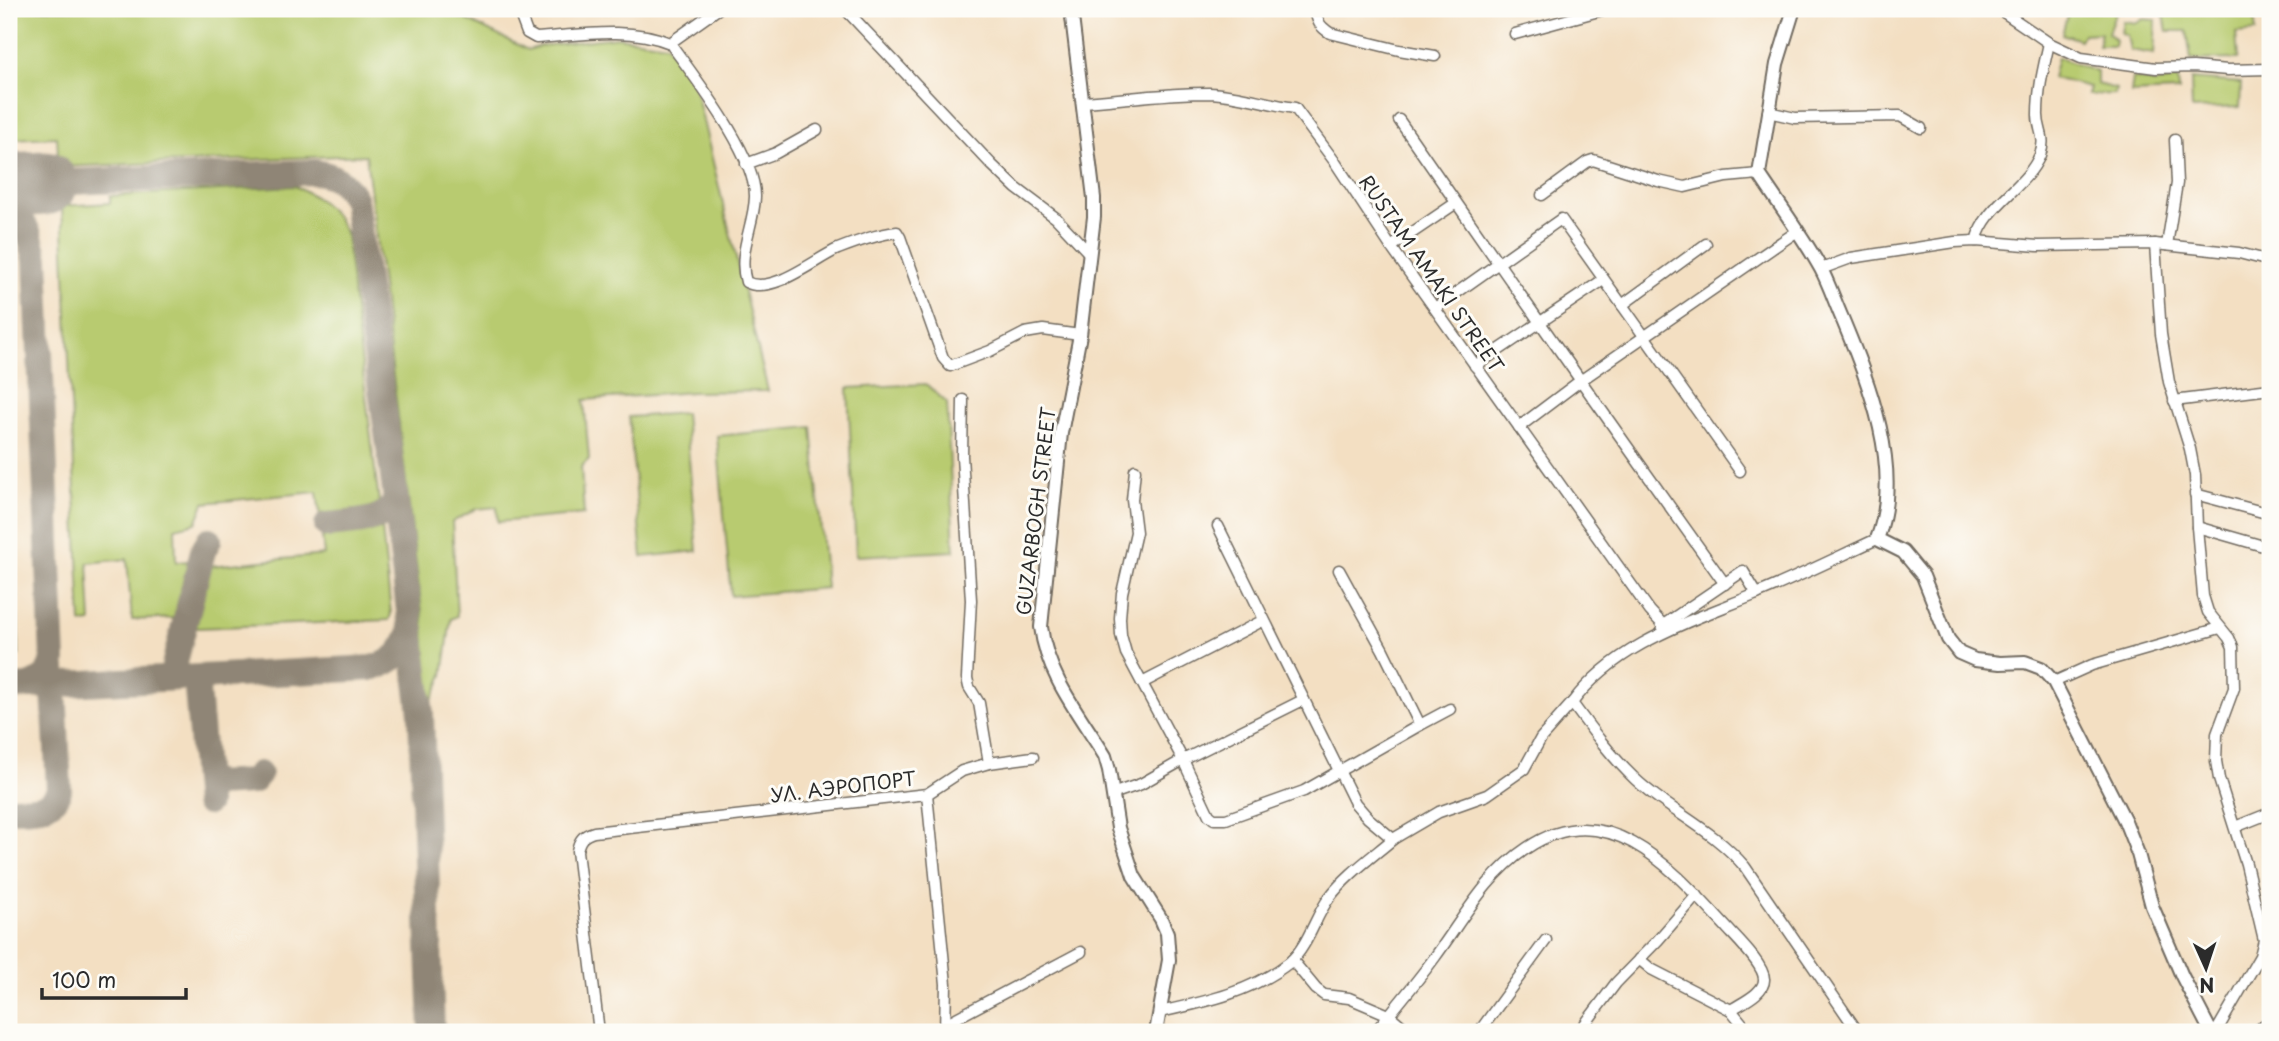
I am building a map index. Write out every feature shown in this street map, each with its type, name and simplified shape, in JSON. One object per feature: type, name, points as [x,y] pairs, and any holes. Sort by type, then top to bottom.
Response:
[{"type":"street","points":[[517,9],[527,33],[536,38],[638,34],[670,43],[739,145],[754,186],[755,195],[743,266],[746,282],[759,286],[781,279],[837,250],[897,232],[943,358],[950,366],[990,351],[1026,333],[1051,330],[1080,335]]},
{"type":"street","points":[[670,43],[718,9]]},
{"type":"street","points":[[845,9],[992,166],[1056,218],[1089,253]]},
{"type":"street","name":"GUZARBOGH STREET","points":[[1071,9],[1094,198],[1080,335],[1061,433],[1041,627],[1047,658],[1055,677],[1105,756],[1110,770],[1118,828],[1135,876],[1167,933],[1169,960],[1156,1032]]},
{"type":"street","points":[[1315,9],[1321,28],[1330,33],[1399,51],[1434,55]]},
{"type":"street","points":[[1515,34],[1606,9]]},
{"type":"street","points":[[1665,628],[1757,594],[1877,539],[1886,510],[1887,485],[1877,414],[1860,360],[1821,269],[1759,174],[1777,64],[1794,9]]},
{"type":"street","points":[[1999,9],[2049,43],[2081,58],[2156,68],[2270,69]]},
{"type":"street","points":[[1976,241],[2000,201],[2031,171],[2043,145],[2038,114],[2041,75],[2049,43]]},
{"type":"street","name":"RUSTAM AMAKI STREET","points":[[1083,102],[1209,93],[1242,96],[1268,105],[1295,108],[1475,366],[1665,628]]},
{"type":"street","points":[[1768,112],[1796,118],[1900,116],[1921,128]]},
{"type":"street","points":[[1399,120],[1725,584]]},
{"type":"street","points":[[746,164],[776,153],[817,130]]},
{"type":"street","points":[[2167,245],[2177,183],[2175,140]]},
{"type":"street","points":[[1542,195],[1593,160],[1685,187],[1726,177],[1759,174]]},
{"type":"street","points":[[1391,247],[1456,203]]},
{"type":"street","points":[[1435,308],[1561,219],[1740,471]]},
{"type":"street","points":[[1519,427],[1580,381],[1796,232]]},
{"type":"street","points":[[1821,269],[1851,258],[1976,241],[2038,246],[2155,244],[2239,253],[2270,261]]},
{"type":"street","points":[[1622,305],[1706,243]]},
{"type":"street","points":[[1877,539],[1903,552],[1923,576],[1948,639],[1959,653],[1975,660],[2025,662],[2041,668],[2054,682],[2125,821],[2138,854],[2152,906],[2182,976],[2214,1032],[2260,956],[2264,940],[2216,761],[2217,734],[2234,688],[2233,647],[2208,612],[2203,596],[2195,475],[2190,449],[2169,382],[2161,334],[2155,244]]},
{"type":"street","points":[[1475,366],[1603,280]]},
{"type":"street","points":[[2174,401],[2270,389]]},
{"type":"street","points":[[962,400],[962,456],[971,600],[967,678],[979,703],[989,763]]},
{"type":"street","points":[[1135,470],[1132,500],[1136,532],[1122,593],[1121,635],[1126,653],[1209,815],[1219,820],[1304,791],[1450,709]]},
{"type":"street","points":[[2195,494],[2270,513]]},
{"type":"street","points":[[1218,527],[1355,803],[1393,839]]},
{"type":"street","points":[[2197,527],[2270,548]]},
{"type":"street","points":[[1339,570],[1420,725]]},
{"type":"street","points":[[1160,1012],[1218,999],[1260,981],[1292,960],[1329,898],[1361,866],[1393,839],[1439,812],[1487,795],[1524,769],[1541,738],[1584,686],[1601,670],[1743,572],[1757,594]]},
{"type":"street","points":[[1142,684],[1264,620]]},
{"type":"street","points":[[2054,682],[2092,665],[2221,628]]},
{"type":"street","points":[[1112,794],[1141,784],[1303,699]]},
{"type":"street","points":[[1572,703],[1594,734],[1635,779],[1729,848],[1858,1032]]},
{"type":"street","points":[[927,794],[962,771],[989,763],[1033,757]]},
{"type":"street","name":"УЛ. АЭРОПОРТ","points":[[600,1032],[578,851],[578,843],[583,837],[594,832],[927,794],[946,984],[945,1028]]},
{"type":"street","points":[[2235,827],[2270,813]]},
{"type":"street","points":[[1375,1032],[1435,958],[1482,890],[1507,864],[1528,847],[1552,834],[1578,828],[1603,831],[1629,839],[1658,859],[1697,895],[1745,947],[1763,972],[1765,980],[1759,991],[1731,1010]]},
{"type":"street","points":[[1579,1032],[1616,983],[1697,895]]},
{"type":"street","points":[[1479,1032],[1546,940]]},
{"type":"street","points":[[945,1028],[1081,952]]},
{"type":"street","points":[[1639,959],[1651,970],[1731,1010],[1749,1032]]},
{"type":"street","points":[[1292,960],[1324,995],[1349,998],[1389,1015],[1409,1032]]},
{"type":"street","points":[[2258,1032],[2270,1022]]},
{"type":"green space","points":[[9,9],[439,9],[528,50],[617,37],[667,44],[693,79],[768,391],[693,392],[584,400],[589,459],[581,467],[584,514],[498,522],[497,507],[476,509],[452,522],[457,616],[451,619],[443,675],[430,705],[423,620],[366,155],[59,167],[57,137],[9,139]]},
{"type":"green space","points":[[2069,9],[2117,9],[2108,33],[2115,40],[2114,46],[2098,46],[2101,33],[2083,34],[2080,40],[2062,34]]},
{"type":"green space","points":[[2149,9],[2253,9],[2256,31],[2236,33],[2238,59],[2191,60],[2187,31],[2167,31],[2163,10]]},
{"type":"green space","points":[[2143,19],[2156,20],[2154,54],[2130,50],[2127,35],[2121,33],[2123,21],[2137,23]]},
{"type":"green space","points":[[2057,57],[2097,72],[2097,84],[2116,89],[2115,94],[2088,95],[2090,87],[2052,78]]},
{"type":"green space","points":[[2133,78],[2155,83],[2178,79],[2179,91],[2131,93]]},
{"type":"green space","points":[[2191,79],[2241,83],[2240,107],[2192,109]]},
{"type":"green space","points":[[295,186],[326,206],[338,219],[346,235],[379,502],[375,507],[320,516],[317,492],[204,503],[196,523],[175,528],[176,562],[189,561],[176,618],[132,620],[127,559],[88,563],[91,622],[81,623],[62,206],[110,203],[110,196]]},
{"type":"green space","points":[[926,384],[947,403],[954,551],[856,556],[848,388]]},
{"type":"green space","points":[[685,413],[697,551],[642,557],[629,417]]},
{"type":"green space","points":[[812,427],[826,588],[731,596],[717,436]]},
{"type":"green space","points":[[9,444],[19,655],[9,655]]},
{"type":"green space","points":[[382,528],[391,614],[389,620],[198,628],[193,625],[192,617],[204,568],[324,555],[322,536]]},
{"type":"taxiway","points":[[45,183],[316,172],[339,181],[355,200],[394,484],[421,714],[432,1032]]},
{"type":"taxiway","points":[[9,207],[27,230],[36,259],[53,660],[47,676],[31,686]]},
{"type":"taxiway","points":[[327,525],[376,517],[392,507],[396,499]]},
{"type":"taxiway","points":[[180,678],[174,666],[203,551],[209,540]]},
{"type":"taxiway","points":[[9,687],[372,668],[397,655],[412,629]]},
{"type":"taxiway","points":[[9,809],[45,805],[51,802],[59,790],[53,668]]},
{"type":"taxiway","points":[[206,677],[198,684],[197,690],[207,803]]},
{"type":"taxiway","points":[[205,777],[215,784],[252,782],[259,774]]},
{"type":"runway","points":[[9,185],[45,183]]}]
